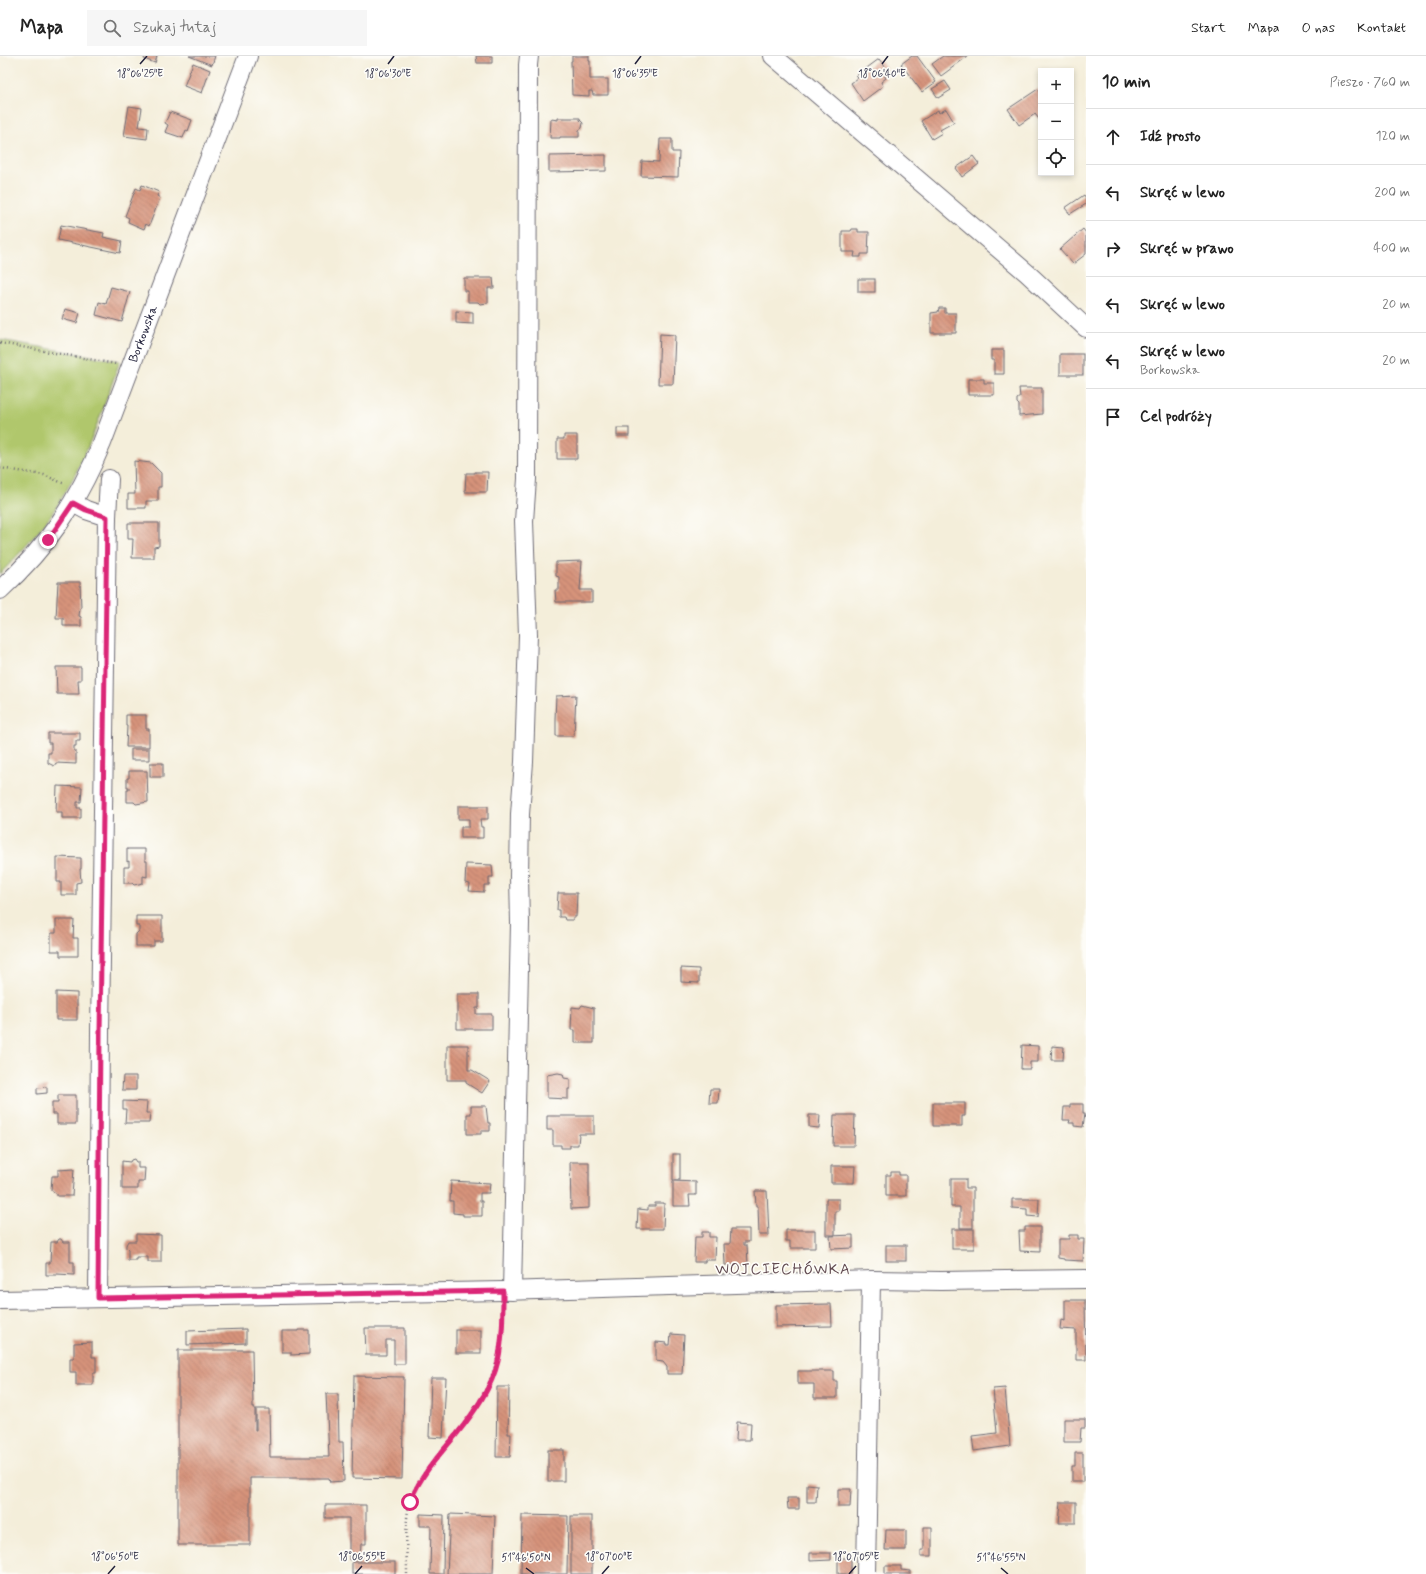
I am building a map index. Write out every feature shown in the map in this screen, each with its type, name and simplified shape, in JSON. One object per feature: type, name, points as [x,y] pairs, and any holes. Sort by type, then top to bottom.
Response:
[{"type":"street","name":"Borkowska","points":[[0,590],[41,548],[73,503],[87,478],[99,450],[123,365],[248,56]]},
{"type":"street","points":[[507,1291],[520,923],[520,822],[524,762],[528,635],[524,521],[527,479],[529,56]]},
{"type":"street","points":[[773,56],[1027,273],[1086,328]]},
{"type":"street","points":[[98,1298],[100,1033],[107,517],[109,479]]},
{"type":"street","points":[[73,503],[86,510],[107,517]]},
{"type":"street","points":[[0,1300],[507,1291],[871,1280],[941,1282],[1086,1279]]},
{"type":"street","points":[[866,1574],[871,1280]]},
{"type":"path","points":[[0,343],[123,365]]},
{"type":"path","points":[[112,370],[123,365]]},
{"type":"path","points":[[0,468],[44,475],[65,484],[68,478]]},
{"type":"path","points":[[407,1574],[407,1520],[410,1502],[415,1488],[424,1474],[458,1433],[479,1403],[491,1380],[497,1362],[507,1291]]},
{"type":"green space","points":[[0,340],[120,361],[89,445],[65,493],[27,545],[0,574]]},
{"type":"building","points":[[145,56],[157,56],[155,63],[144,59]]},
{"type":"building","points":[[189,56],[215,56],[212,65]]},
{"type":"building","points":[[476,56],[492,56],[492,63],[477,63]]},
{"type":"building","points":[[572,56],[589,56],[590,79],[608,79],[608,95],[593,95],[592,91],[589,91],[589,96],[572,95]]},
{"type":"building","points":[[912,56],[917,56],[936,82],[922,92],[901,64]]},
{"type":"building","points":[[943,56],[968,56],[941,76],[932,64]]},
{"type":"building","points":[[879,59],[887,69],[883,73],[886,78],[881,82],[883,86],[863,101],[851,83],[858,78],[856,76]]},
{"type":"building","points":[[193,63],[210,70],[202,93],[184,86]]},
{"type":"building","points":[[945,81],[951,90],[938,98],[932,89]]},
{"type":"building","points":[[1038,89],[1038,118],[1035,114],[1019,125],[1008,109]]},
{"type":"building","points":[[129,106],[142,108],[139,127],[148,128],[147,139],[124,136]]},
{"type":"building","points":[[946,109],[954,122],[940,130],[942,133],[932,139],[921,121],[938,110],[939,113]]},
{"type":"building","points":[[170,112],[192,120],[188,131],[186,130],[183,138],[165,132],[168,125],[165,123]]},
{"type":"building","points":[[558,118],[580,118],[583,123],[582,128],[579,130],[579,137],[550,138],[551,119],[558,120]]},
{"type":"building","points":[[660,139],[672,139],[672,152],[679,152],[678,177],[641,176],[642,161],[659,162]]},
{"type":"building","points":[[606,155],[606,171],[549,172],[549,156]]},
{"type":"building","points":[[973,156],[979,164],[962,177],[956,168]]},
{"type":"building","points":[[142,185],[159,192],[157,196],[160,198],[149,226],[146,224],[144,229],[128,222],[129,218],[125,216],[136,188],[140,190]]},
{"type":"building","points":[[1084,195],[1086,198],[1086,204],[1070,214],[1065,208]]},
{"type":"building","points":[[61,225],[104,233],[103,237],[122,241],[120,253],[58,240]]},
{"type":"building","points":[[852,229],[858,229],[858,232],[869,232],[868,254],[861,254],[861,257],[854,257],[855,252],[842,252],[842,231],[851,231]]},
{"type":"building","points":[[1083,229],[1086,233],[1086,254],[1073,264],[1060,249]]},
{"type":"building","points":[[464,278],[493,278],[494,288],[488,288],[488,303],[480,304],[478,302],[468,302],[468,291],[464,291]]},
{"type":"building","points":[[858,279],[875,279],[875,292],[858,292]]},
{"type":"building","points":[[111,287],[130,292],[122,322],[96,315],[99,302],[106,304]]},
{"type":"building","points":[[939,308],[945,308],[945,313],[956,313],[956,333],[931,333],[931,313],[938,312]]},
{"type":"building","points":[[65,309],[80,313],[77,323],[62,319]]},
{"type":"building","points":[[456,311],[473,312],[473,324],[456,323]]},
{"type":"building","points":[[660,334],[675,335],[673,384],[658,384]]},
{"type":"building","points":[[991,350],[1004,350],[1004,374],[994,374],[994,360],[991,360]]},
{"type":"building","points":[[1060,354],[1083,354],[1083,375],[1060,375]]},
{"type":"building","points":[[968,379],[984,379],[984,383],[994,383],[994,395],[968,395]]},
{"type":"building","points":[[1019,388],[1042,388],[1042,414],[1019,416],[1019,405],[1017,403],[1017,399],[1020,397]]},
{"type":"building","points":[[617,428],[629,428],[629,436],[617,436]]},
{"type":"building","points":[[564,435],[577,435],[577,459],[557,459],[557,439],[564,439]]},
{"type":"building","points":[[134,461],[151,463],[161,473],[161,487],[158,487],[158,501],[146,501],[146,508],[128,508],[128,494],[135,494]]},
{"type":"building","points":[[488,472],[487,492],[465,492],[466,473]]},
{"type":"building","points":[[128,523],[159,523],[159,546],[154,547],[154,558],[132,558],[133,539],[128,539]]},
{"type":"building","points":[[582,561],[580,590],[592,590],[592,602],[556,602],[555,590],[559,590],[559,577],[556,576],[556,562]]},
{"type":"building","points":[[58,582],[80,582],[81,608],[79,616],[81,617],[81,626],[63,626],[63,618],[56,618]]},
{"type":"building","points":[[56,667],[81,667],[81,680],[78,680],[79,694],[57,694]]},
{"type":"building","points":[[576,695],[574,736],[556,736],[556,696]]},
{"type":"building","points":[[126,715],[146,715],[146,729],[149,729],[149,747],[126,747]]},
{"type":"building","points":[[48,733],[80,733],[80,741],[76,741],[76,746],[74,746],[74,751],[76,751],[76,764],[56,763],[54,766],[48,763],[48,753],[51,753],[51,743],[48,743]]},
{"type":"building","points":[[131,749],[149,749],[149,760],[131,760]]},
{"type":"building","points":[[150,763],[163,763],[163,777],[150,777]]},
{"type":"building","points":[[129,771],[147,771],[148,802],[136,804],[134,802],[127,802],[127,790],[129,790],[129,787],[127,787],[127,778],[129,778]]},
{"type":"building","points":[[57,786],[82,787],[81,802],[77,802],[77,808],[81,808],[81,818],[62,818],[62,812],[56,812]]},
{"type":"building","points":[[458,806],[488,806],[488,819],[480,819],[481,827],[483,827],[483,838],[461,838],[461,827],[469,827],[469,819],[458,819]]},
{"type":"building","points":[[127,849],[145,849],[147,877],[143,876],[143,883],[134,885],[132,883],[124,883],[124,867],[129,867],[129,861],[127,862]]},
{"type":"building","points":[[57,857],[81,858],[81,882],[76,883],[76,895],[61,895],[61,882],[57,882]]},
{"type":"building","points":[[466,864],[492,865],[493,877],[489,877],[489,885],[484,885],[484,892],[469,891],[470,884],[465,883]]},
{"type":"building","points":[[558,893],[577,893],[576,917],[573,917],[573,920],[565,920],[564,917],[559,917],[559,910],[557,910]]},
{"type":"building","points":[[136,916],[162,916],[162,941],[154,941],[154,946],[136,946],[136,934],[139,931],[139,926],[136,926]]},
{"type":"building","points":[[56,920],[74,920],[73,938],[78,938],[78,956],[60,956],[60,951],[51,951],[51,933],[56,933]]},
{"type":"building","points":[[681,968],[699,969],[699,983],[681,982]]},
{"type":"building","points":[[56,992],[77,993],[77,1020],[56,1020]]},
{"type":"building","points":[[457,994],[479,994],[479,1008],[476,1008],[476,1014],[492,1014],[492,1029],[457,1029]]},
{"type":"building","points":[[582,1005],[594,1008],[594,1043],[575,1043],[575,1030],[571,1030],[572,1007],[580,1008]]},
{"type":"building","points":[[447,1045],[468,1045],[468,1070],[472,1070],[490,1081],[482,1093],[466,1083],[466,1080],[447,1080]]},
{"type":"building","points":[[1022,1045],[1038,1046],[1038,1062],[1030,1062],[1030,1069],[1021,1069]]},
{"type":"building","points":[[1052,1046],[1064,1047],[1063,1060],[1051,1060]]},
{"type":"building","points":[[558,1073],[563,1074],[564,1078],[570,1079],[568,1099],[547,1098],[547,1075]]},
{"type":"building","points":[[123,1076],[136,1076],[136,1090],[122,1090]]},
{"type":"building","points":[[47,1087],[47,1093],[37,1094],[37,1088]]},
{"type":"building","points":[[710,1089],[719,1089],[718,1103],[709,1103]]},
{"type":"building","points":[[58,1095],[76,1095],[76,1124],[57,1124],[57,1114],[52,1114],[52,1102],[58,1102]]},
{"type":"building","points":[[123,1101],[147,1102],[146,1113],[150,1113],[149,1123],[125,1123],[126,1109],[123,1109]]},
{"type":"building","points":[[933,1103],[965,1103],[965,1116],[962,1116],[962,1126],[933,1126]]},
{"type":"building","points":[[1070,1104],[1083,1104],[1083,1113],[1085,1113],[1083,1127],[1074,1126],[1074,1123],[1069,1123],[1070,1120],[1063,1120],[1064,1107],[1070,1107]]},
{"type":"building","points":[[471,1106],[486,1106],[488,1123],[490,1123],[490,1131],[481,1131],[481,1134],[467,1134],[467,1114],[471,1114]]},
{"type":"building","points":[[809,1115],[820,1115],[819,1128],[809,1127]]},
{"type":"building","points":[[834,1115],[855,1115],[854,1146],[833,1146]]},
{"type":"building","points":[[547,1116],[594,1116],[594,1134],[579,1134],[578,1145],[570,1145],[570,1148],[561,1148],[561,1145],[553,1145],[553,1130],[547,1130]]},
{"type":"building","points":[[673,1154],[680,1154],[680,1180],[673,1180]]},
{"type":"building","points":[[134,1159],[138,1162],[138,1168],[145,1168],[144,1182],[138,1182],[138,1189],[122,1189],[122,1161],[130,1162]]},
{"type":"building","points":[[570,1162],[589,1162],[589,1208],[571,1209]]},
{"type":"building","points":[[831,1166],[855,1166],[854,1183],[831,1183]]},
{"type":"building","points":[[74,1169],[72,1196],[57,1196],[57,1194],[51,1190],[52,1176],[58,1176],[58,1170]]},
{"type":"building","points":[[891,1172],[899,1172],[899,1175],[906,1175],[906,1196],[886,1196],[886,1175],[891,1175]]},
{"type":"building","points":[[951,1179],[966,1179],[966,1188],[973,1188],[973,1228],[960,1228],[960,1207],[951,1207]]},
{"type":"building","points":[[451,1181],[490,1183],[489,1193],[480,1193],[480,1201],[482,1201],[482,1216],[463,1216],[463,1214],[453,1213],[453,1201],[450,1201]]},
{"type":"building","points":[[673,1181],[696,1182],[696,1195],[689,1195],[690,1206],[673,1206]]},
{"type":"building","points":[[755,1191],[767,1191],[769,1235],[759,1235],[758,1206],[756,1206]]},
{"type":"building","points":[[826,1199],[839,1199],[839,1211],[835,1211],[835,1235],[826,1235]]},
{"type":"building","points":[[1012,1199],[1039,1199],[1038,1217],[1027,1216],[1027,1209],[1012,1208]]},
{"type":"building","points":[[655,1203],[664,1203],[663,1229],[637,1229],[638,1209],[648,1210],[648,1206],[655,1206]]},
{"type":"building","points":[[1025,1227],[1040,1227],[1040,1252],[1020,1251],[1019,1231],[1025,1231]]},
{"type":"building","points":[[731,1229],[749,1229],[749,1242],[744,1242],[744,1245],[747,1245],[748,1265],[725,1265],[724,1244],[730,1244]]},
{"type":"building","points":[[952,1229],[974,1229],[974,1249],[952,1249]]},
{"type":"building","points":[[786,1230],[815,1230],[815,1248],[790,1248],[790,1241],[786,1241]]},
{"type":"building","points":[[702,1232],[709,1232],[709,1237],[716,1237],[715,1260],[694,1262],[695,1237],[702,1237]]},
{"type":"building","points":[[136,1234],[161,1235],[161,1262],[148,1262],[148,1257],[136,1257],[136,1260],[128,1260],[128,1250],[126,1245],[128,1241],[136,1241]]},
{"type":"building","points":[[853,1235],[853,1248],[831,1249],[830,1236]]},
{"type":"building","points":[[1069,1235],[1078,1235],[1078,1239],[1084,1239],[1083,1261],[1064,1260],[1058,1258],[1058,1239],[1069,1239]]},
{"type":"building","points":[[59,1239],[63,1242],[70,1242],[70,1262],[74,1262],[74,1275],[46,1275],[46,1263],[50,1263],[51,1242],[57,1242]]},
{"type":"building","points":[[886,1245],[906,1245],[906,1261],[886,1261]]},
{"type":"building","points":[[1065,1300],[1085,1300],[1086,1360],[1076,1360],[1076,1330],[1060,1329],[1061,1320],[1065,1321]]},
{"type":"building","points":[[831,1304],[832,1326],[776,1327],[776,1305]]},
{"type":"building","points":[[365,1328],[405,1328],[405,1364],[394,1364],[394,1340],[386,1340],[386,1355],[366,1355]]},
{"type":"building","points":[[246,1329],[246,1343],[187,1345],[187,1331]]},
{"type":"building","points":[[309,1330],[309,1354],[291,1355],[291,1352],[282,1352],[282,1331]]},
{"type":"building","points":[[456,1330],[481,1330],[481,1353],[456,1353]]},
{"type":"building","points":[[671,1334],[684,1335],[682,1374],[667,1374],[667,1367],[663,1362],[656,1361],[656,1342],[667,1343],[667,1345],[670,1345]]},
{"type":"building","points":[[92,1342],[92,1357],[96,1357],[96,1373],[93,1373],[93,1385],[76,1385],[76,1372],[70,1372],[70,1358],[74,1358],[74,1343]]},
{"type":"building","points":[[178,1350],[252,1350],[255,1430],[256,1409],[269,1409],[270,1457],[329,1457],[326,1394],[338,1394],[339,1442],[343,1442],[344,1481],[330,1482],[329,1478],[250,1478],[250,1545],[178,1545]]},
{"type":"building","points":[[798,1371],[834,1371],[834,1381],[837,1381],[837,1398],[814,1398],[814,1384],[798,1384]]},
{"type":"building","points":[[354,1376],[404,1377],[402,1479],[352,1478]]},
{"type":"building","points":[[431,1378],[446,1378],[443,1438],[429,1437]]},
{"type":"building","points":[[497,1387],[509,1387],[508,1434],[511,1434],[510,1457],[496,1457]]},
{"type":"building","points":[[1005,1388],[1010,1446],[974,1451],[972,1436],[997,1433],[993,1389]]},
{"type":"building","points":[[1064,1419],[1085,1419],[1085,1428],[1081,1428],[1080,1442],[1064,1442]]},
{"type":"building","points":[[737,1422],[751,1423],[750,1440],[736,1440]]},
{"type":"building","points":[[548,1450],[564,1450],[564,1481],[548,1481]]},
{"type":"building","points":[[1075,1453],[1083,1453],[1083,1482],[1072,1482],[1072,1466],[1075,1466]]},
{"type":"building","points":[[807,1484],[817,1485],[816,1502],[807,1502]]},
{"type":"building","points":[[838,1489],[851,1489],[850,1507],[838,1507]]},
{"type":"building","points":[[787,1498],[799,1498],[799,1509],[788,1509]]},
{"type":"building","points":[[1059,1502],[1076,1502],[1076,1523],[1059,1523],[1061,1503]]},
{"type":"building","points":[[325,1505],[366,1505],[366,1544],[361,1544],[360,1560],[349,1560],[349,1518],[325,1518]]},
{"type":"building","points":[[420,1514],[444,1515],[443,1574],[430,1574],[431,1526],[420,1526]]},
{"type":"building","points":[[450,1514],[495,1516],[493,1574],[447,1574]]},
{"type":"building","points":[[522,1515],[568,1516],[567,1574],[521,1574]]},
{"type":"building","points":[[571,1516],[592,1516],[592,1574],[571,1574]]},
{"type":"building","points":[[924,1527],[932,1527],[932,1556],[921,1556],[921,1550],[924,1550]]},
{"type":"building","points":[[886,1530],[906,1530],[906,1550],[885,1550]]},
{"type":"building","points":[[810,1553],[831,1553],[831,1560],[810,1561]]},
{"type":"building","points":[[838,1558],[851,1558],[851,1574],[838,1574]]},
{"type":"building","points":[[352,1562],[395,1562],[395,1574],[352,1574]]},
{"type":"building","points":[[885,1566],[901,1566],[901,1570],[910,1571],[910,1574],[885,1574]]},
{"type":"district","name":"WOJCIECHÓWKA","points":[[783,1270]]},
{"type":"route","points":[[48,540],[73,503],[86,510],[107,517],[98,1298],[503,1291],[503,1314],[500,1345],[497,1362],[491,1380],[479,1403],[458,1433],[424,1474],[415,1488],[410,1502]]}]
